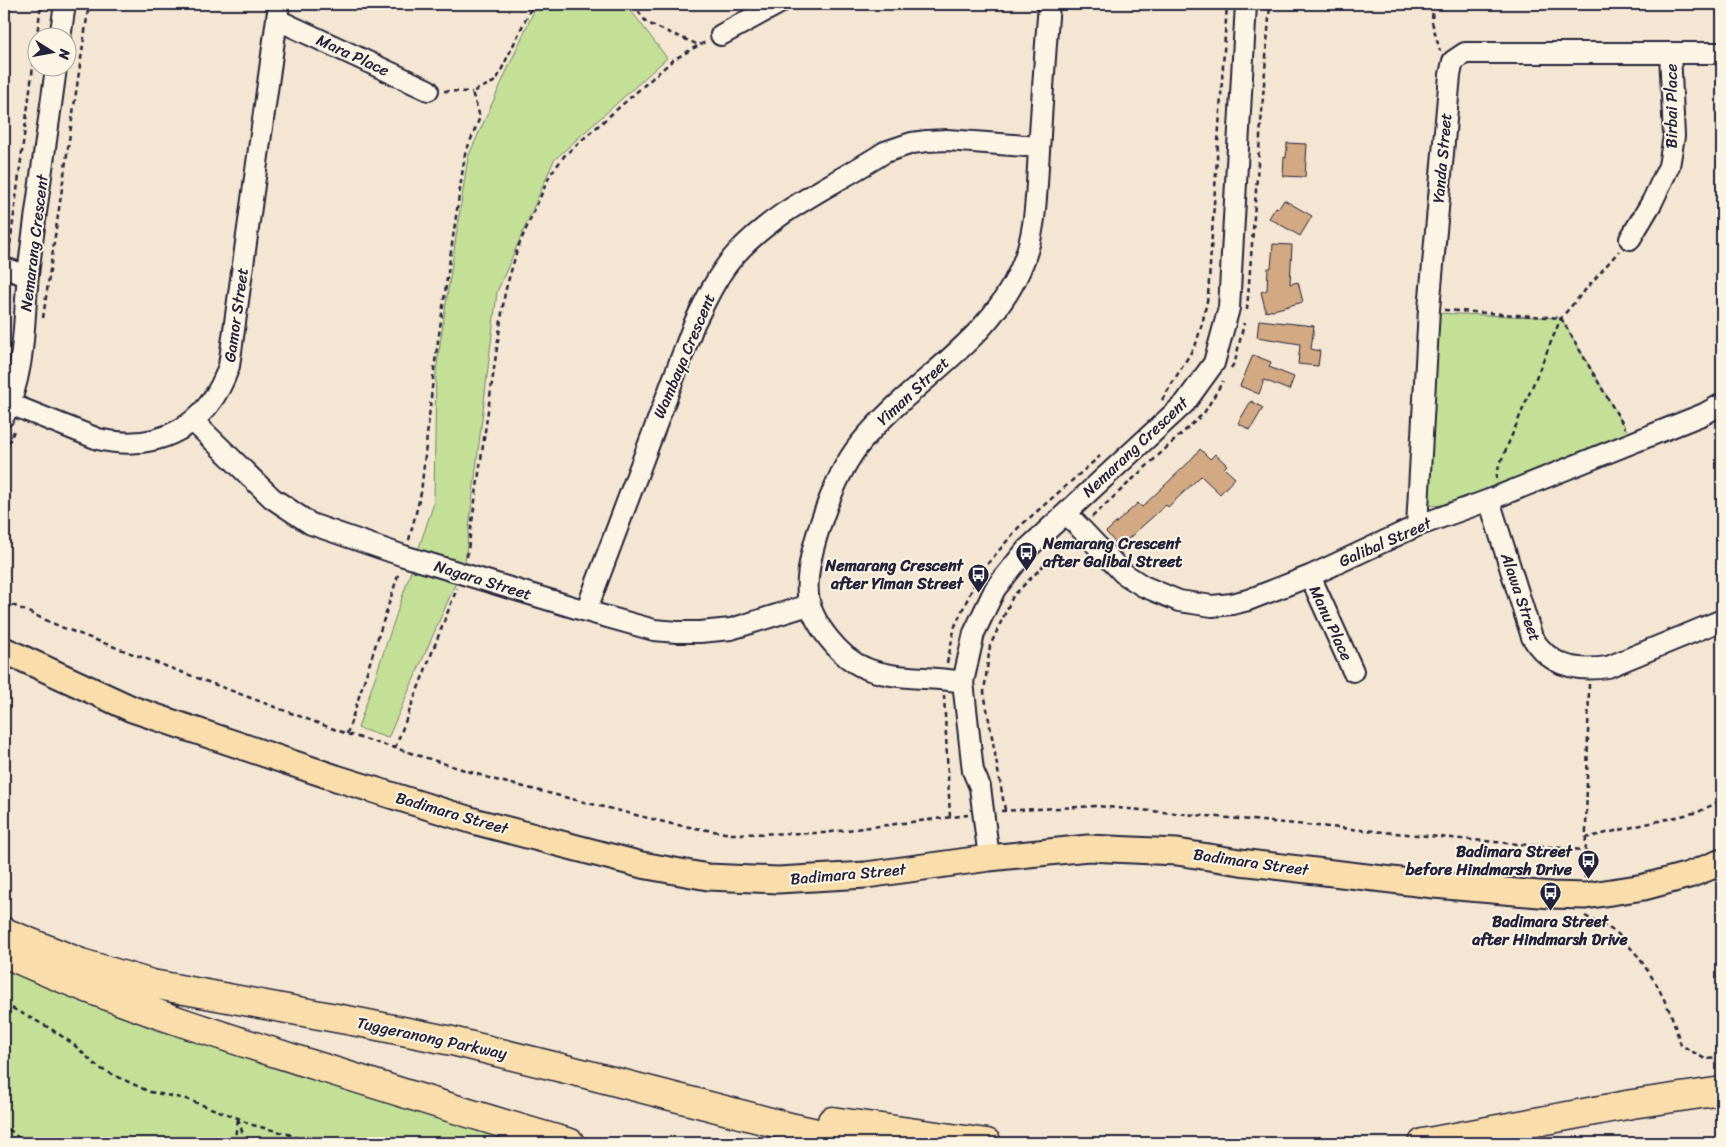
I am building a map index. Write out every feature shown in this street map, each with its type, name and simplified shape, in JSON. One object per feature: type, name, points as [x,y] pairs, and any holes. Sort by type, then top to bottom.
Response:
[{"type":"highway","name":"Tuggeranong Parkway","points":[[4,932],[81,963],[152,984],[363,1023],[452,1042],[861,1143]]},
{"type":"highway","points":[[4,953],[31,966],[216,1034],[570,1143]]},
{"type":"highway","points":[[1423,1143],[1632,1104],[1722,1091]]},
{"type":"highway","points":[[697,1104],[766,1110],[987,1143]]},
{"type":"main road","name":"Badimara Street","points":[[4,650],[132,709],[336,778],[477,822],[642,865],[708,876],[778,880],[866,874],[1088,848],[1177,852],[1249,863],[1434,885],[1585,896],[1644,887],[1688,875],[1722,862]]},
{"type":"street","points":[[61,28],[65,4]]},
{"type":"street","points":[[720,35],[778,4]]},
{"type":"street","name":"Yiman Street","points":[[963,682],[944,678],[886,674],[863,668],[848,658],[834,645],[809,604],[808,574],[818,535],[832,496],[857,448],[885,416],[982,328],[997,310],[1014,283],[1026,257],[1034,230],[1049,4]]},
{"type":"street","name":"Nemarang Crescent","points":[[982,859],[968,788],[973,770],[963,682],[974,634],[995,589],[1027,549],[1185,403],[1214,363],[1229,308],[1246,4]]},
{"type":"street","name":"Mara Place","points":[[279,12],[428,90]]},
{"type":"street","name":"Gamor Street","points":[[13,410],[98,439],[120,443],[141,443],[176,432],[193,421],[212,402],[226,376],[229,366],[279,12]]},
{"type":"street","points":[[1453,61],[1465,53],[1722,53]]},
{"type":"street","name":"Birbai Place","points":[[1630,239],[1652,202],[1669,166],[1674,136],[1670,53]]},
{"type":"street","name":"Yanda Street","points":[[1417,526],[1429,309],[1450,75],[1453,61]]},
{"type":"street","name":"Nemarang Crescent","points":[[13,410],[22,360],[28,276],[55,78]]},
{"type":"street","name":"Wambaya Crescent","points":[[586,611],[694,324],[717,279],[734,256],[758,233],[784,213],[885,152],[927,141],[947,140],[1039,147]]},
{"type":"street","points":[[5,269],[28,276]]},
{"type":"street","name":"Galibal Street","points":[[1066,513],[1123,573],[1143,586],[1179,601],[1212,606],[1232,604],[1248,600],[1310,576],[1417,526],[1490,500],[1704,414],[1722,404]]},
{"type":"street","name":"Nagara Street","points":[[193,421],[272,498],[311,524],[404,556],[586,611],[654,630],[700,632],[731,629],[809,604]]},
{"type":"street","name":"Alawa Street","points":[[1490,500],[1532,637],[1539,649],[1552,659],[1565,665],[1589,670],[1608,667],[1722,620]]},
{"type":"street","name":"Manu Place","points":[[1310,576],[1353,671]]},
{"type":"path","points":[[4,294],[5,269],[41,4]]},
{"type":"path","points":[[43,318],[89,4]]},
{"type":"path","points":[[428,90],[472,92],[496,81],[533,4]]},
{"type":"path","points":[[633,4],[647,23],[699,45]]},
{"type":"path","points":[[1208,296],[1226,4]]},
{"type":"path","points":[[1432,4],[1432,22],[1441,55],[1453,61]]},
{"type":"path","points":[[395,748],[466,562],[505,292],[518,246],[550,175],[565,155],[673,60],[720,35]]},
{"type":"path","points":[[347,734],[413,529],[421,493],[434,369],[465,154],[480,118],[472,92]]},
{"type":"path","points":[[1490,500],[1499,466],[1561,318],[1630,239]]},
{"type":"path","points":[[1429,309],[1561,318]]},
{"type":"path","points":[[1561,318],[1634,442]]},
{"type":"path","points":[[4,452],[13,410]]},
{"type":"path","points":[[4,601],[61,627],[347,734],[496,780],[672,824],[731,834],[823,833],[950,817]]},
{"type":"path","points":[[1589,670],[1584,917],[1616,932],[1638,956],[1657,985],[1671,1014],[1681,1046],[1705,1059],[1722,1058]]},
{"type":"path","points":[[1585,838],[1698,812],[1722,800]]},
{"type":"path","points":[[1005,810],[1096,806],[1584,850]]},
{"type":"path","points":[[4,1004],[48,1027],[72,1043],[99,1068],[150,1092],[186,1098],[249,1124],[288,1134],[310,1143]]},
{"type":"path","points":[[234,1143],[238,1118]]},
{"type":"path","points":[[238,1118],[246,1143]]},
{"type":"path","points":[[9,1129],[24,1143]]},
{"type":"green space","points":[[537,4],[626,4],[667,58],[554,160],[497,292],[465,562],[388,738],[358,728],[434,503],[436,371],[468,157]]},
{"type":"green space","points":[[1432,313],[1561,318],[1634,442],[1447,506],[1428,505],[1422,493]]},
{"type":"green space","points":[[4,966],[155,1030],[258,1056],[562,1143],[4,1143]]},
{"type":"building","points":[[1287,143],[1307,144],[1305,177],[1283,176]]},
{"type":"building","points":[[1284,200],[1312,216],[1300,236],[1269,218],[1276,207],[1279,208]]},
{"type":"building","points":[[1273,244],[1292,245],[1290,284],[1298,282],[1303,302],[1266,312],[1261,292],[1267,290],[1268,268],[1271,268]]},
{"type":"building","points":[[1259,320],[1314,326],[1311,349],[1320,351],[1318,366],[1298,364],[1300,344],[1257,337]]},
{"type":"building","points":[[1253,355],[1271,362],[1269,367],[1294,377],[1289,390],[1264,380],[1259,394],[1240,386]]},
{"type":"building","points":[[1251,401],[1263,408],[1250,430],[1238,423]]},
{"type":"building","points":[[1200,449],[1210,459],[1215,454],[1227,465],[1224,468],[1235,478],[1220,494],[1201,476],[1168,507],[1166,505],[1119,547],[1106,532],[1138,503],[1142,507]]},
{"type":"place","name":"Nemarang Crescent after Galibal Street","points":[[1027,571]]},
{"type":"place","name":"Nemarang Crescent after Yiman Street","points":[[979,593]]},
{"type":"place","name":"Badimara Street before Hindmarsh Drive","points":[[1588,879]]},
{"type":"place","name":"Badimara Street after Hindmarsh Drive","points":[[1550,911]]}]
